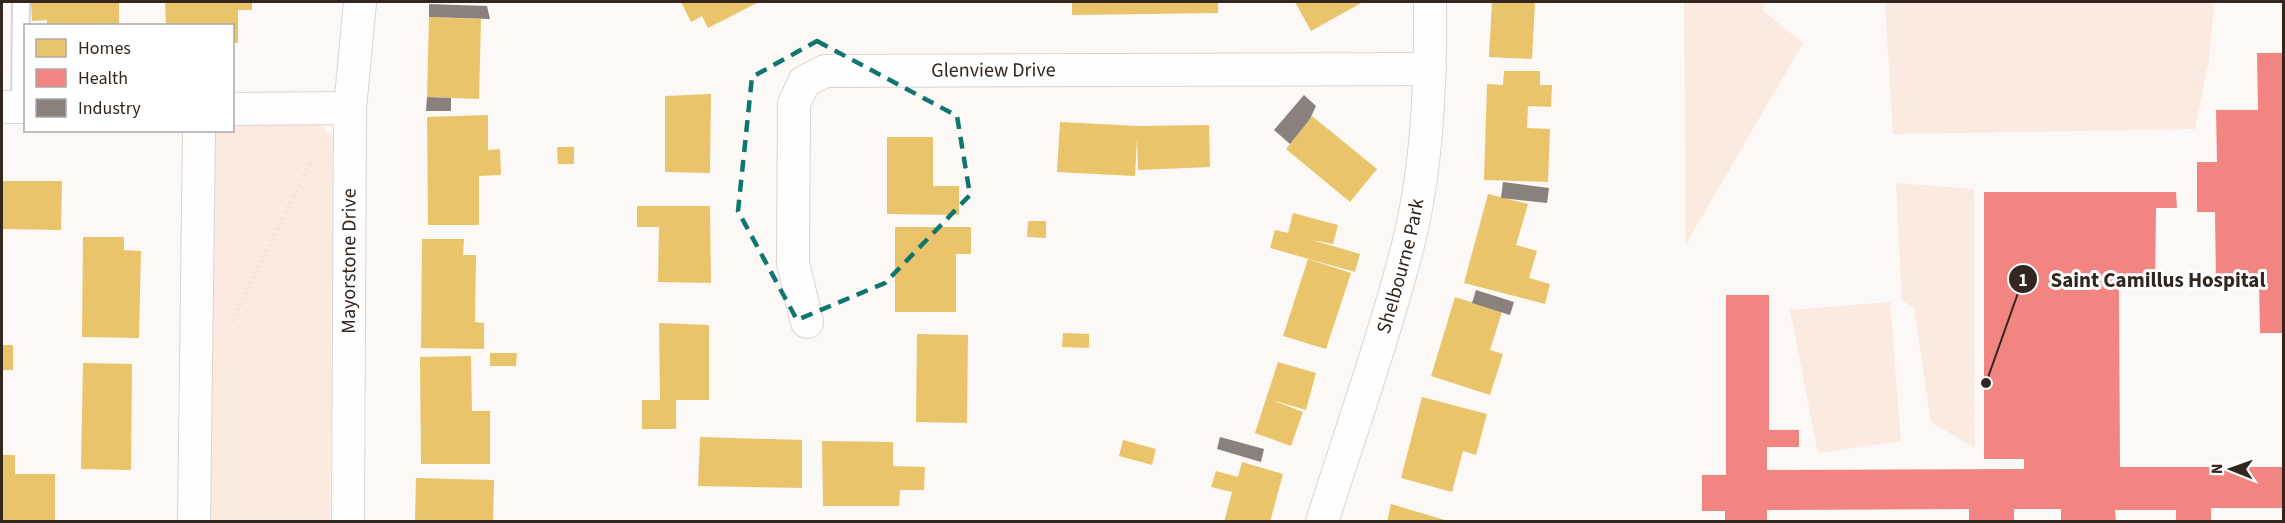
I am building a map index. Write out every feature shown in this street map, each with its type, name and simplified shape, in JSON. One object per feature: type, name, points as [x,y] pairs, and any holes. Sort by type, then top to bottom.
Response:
[{"type":"street","name":"Mayorstone Drive","points":[[348,522],[344,108],[360,2]]},
{"type":"street","name":"Shelbourne Park","points":[[1322,522],[1404,263],[1426,137],[1430,69],[1430,2]]},
{"type":"street","name":"Glenview Drive","points":[[807,322],[793,263],[794,104],[804,82],[825,71],[1430,69]]},
{"type":"street","points":[[234,109],[344,108]]},
{"type":"street","points":[[194,522],[199,132]]},
{"type":"lane","points":[[16,107],[21,2]]},
{"type":"path","points":[[227,332],[344,108]]},
{"type":"highlighted area","points":[[817,41],[957,116],[970,195],[885,283],[797,320],[738,211],[752,77]]},
{"type":"shaded area","points":[[1684,2],[1765,2],[1763,11],[1803,43],[1686,244]]},
{"type":"shaded area","points":[[1885,2],[2214,2],[2209,60],[2195,129],[1893,134]]},
{"type":"shaded area","points":[[234,121],[310,121],[322,126],[333,138],[330,521],[205,522],[213,138],[218,132],[234,132]]},
{"type":"shaded area","points":[[1896,183],[1974,189],[1975,448],[1931,422],[1914,307],[1902,301]]},
{"type":"shaded area","points":[[1890,302],[1901,441],[1818,453],[1790,310]]},
{"type":"building: Homes","points":[[31,2],[119,2],[119,24],[47,24],[47,20],[32,21]]},
{"type":"building: Homes","points":[[165,2],[252,2],[252,10],[238,10],[238,43],[234,43],[234,24],[166,24]]},
{"type":"building: Homes","points":[[681,2],[759,2],[708,28],[702,16],[691,22]]},
{"type":"building: Homes","points":[[1072,2],[1218,2],[1218,13],[1072,15]]},
{"type":"building: Homes","points":[[1295,2],[1363,2],[1311,31]]},
{"type":"building: Homes","points":[[1492,2],[1535,2],[1532,59],[1489,57]]},
{"type":"building: Homes","points":[[429,17],[481,19],[479,99],[427,97]]},
{"type":"building: Homes","points":[[1504,71],[1540,71],[1540,85],[1552,85],[1551,107],[1528,106],[1527,128],[1550,129],[1548,182],[1484,180],[1487,84],[1503,85]]},
{"type":"building: Homes","points":[[711,94],[710,173],[665,172],[665,96]]},
{"type":"building: Homes","points":[[488,115],[488,150],[500,149],[501,175],[479,176],[479,225],[428,225],[427,117]]},
{"type":"building: Homes","points":[[1312,116],[1377,169],[1350,202],[1286,149]]},
{"type":"building: Homes","points":[[1060,122],[1138,126],[1209,125],[1210,167],[1138,170],[1137,138],[1135,176],[1057,172]]},
{"type":"building: Homes","points":[[887,137],[933,137],[933,186],[959,186],[959,215],[887,214]]},
{"type":"building: Homes","points":[[557,147],[574,147],[574,164],[558,164]]},
{"type":"building: Homes","points":[[2,181],[62,181],[61,230],[2,229]]},
{"type":"building: Homes","points":[[1488,194],[1528,204],[1516,245],[1537,251],[1529,278],[1550,284],[1545,304],[1464,283]]},
{"type":"building: Homes","points":[[637,206],[710,206],[711,283],[658,282],[659,227],[637,227]]},
{"type":"building: Homes","points":[[1293,213],[1338,225],[1333,244],[1312,240],[1360,254],[1355,272],[1270,248],[1275,230],[1288,233]]},
{"type":"building: Homes","points":[[1028,221],[1046,221],[1046,238],[1027,237]]},
{"type":"building: Homes","points":[[895,227],[971,227],[971,254],[956,254],[956,312],[895,312]]},
{"type":"building: Homes","points":[[83,237],[124,237],[124,250],[141,251],[139,338],[82,337]]},
{"type":"building: Homes","points":[[422,239],[464,239],[463,255],[476,255],[475,322],[484,323],[484,349],[421,348]]},
{"type":"building: Homes","points":[[1308,259],[1351,273],[1326,349],[1283,336]]},
{"type":"building: Homes","points":[[1455,297],[1502,312],[1490,350],[1503,354],[1490,395],[1431,376]]},
{"type":"building: Homes","points":[[659,323],[709,325],[709,400],[676,400],[676,429],[642,429],[642,400],[660,400]]},
{"type":"building: Homes","points":[[1063,333],[1089,334],[1089,348],[1062,347]]},
{"type":"building: Homes","points":[[917,334],[968,335],[967,423],[916,422]]},
{"type":"building: Homes","points":[[2,345],[13,345],[13,370],[2,370]]},
{"type":"building: Homes","points":[[490,353],[517,353],[516,366],[490,366]]},
{"type":"building: Homes","points":[[471,356],[472,411],[490,411],[490,464],[421,464],[420,357]]},
{"type":"building: Homes","points":[[1278,362],[1316,373],[1306,410],[1272,400],[1303,412],[1291,446],[1255,433]]},
{"type":"building: Homes","points":[[83,363],[132,364],[131,470],[81,469]]},
{"type":"building: Homes","points":[[1422,397],[1487,414],[1476,455],[1463,451],[1452,492],[1401,478]]},
{"type":"building: Homes","points":[[700,437],[802,440],[802,488],[698,486]]},
{"type":"building: Homes","points":[[1123,440],[1156,449],[1152,465],[1119,456]]},
{"type":"building: Homes","points":[[822,441],[893,442],[893,466],[925,467],[924,490],[900,490],[899,506],[823,506]]},
{"type":"building: Homes","points":[[2,455],[15,455],[15,474],[55,474],[55,521],[2,521]]},
{"type":"building: Homes","points":[[1242,462],[1283,474],[1270,522],[1224,522],[1232,492],[1211,487],[1216,471],[1238,477]]},
{"type":"building: Homes","points":[[416,478],[494,480],[493,522],[415,522]]},
{"type":"building: Homes","points":[[1391,504],[1448,521],[1448,522],[1387,522]]},
{"type":"building: Health","points":[[2257,53],[2284,53],[2284,333],[2260,333],[2259,279],[2216,279],[2215,212],[2197,212],[2197,162],[2217,162],[2216,110],[2258,110]]},
{"type":"building: Health","points":[[1984,192],[2176,192],[2177,208],[2156,208],[2155,287],[2119,287],[2120,467],[2284,467],[2284,508],[2211,508],[2211,522],[2176,522],[2176,510],[2115,510],[2116,522],[2061,522],[2061,509],[2014,509],[2014,522],[1969,522],[1969,509],[1767,510],[1767,522],[1725,522],[1725,511],[1702,511],[1702,475],[1726,475],[1726,295],[1769,295],[1769,430],[1799,430],[1799,447],[1767,447],[1767,470],[2024,469],[2024,459],[1984,459]]},
{"type":"building: Industry","points":[[429,4],[487,6],[490,19],[429,17]]},
{"type":"building: Industry","points":[[1304,95],[1316,106],[1310,119],[1290,144],[1274,130]]},
{"type":"building: Industry","points":[[427,97],[451,98],[451,111],[426,111]]},
{"type":"building: Industry","points":[[1503,182],[1549,188],[1547,203],[1501,198]]},
{"type":"building: Industry","points":[[1476,290],[1514,302],[1510,315],[1472,303]]},
{"type":"building: Industry","points":[[1220,437],[1264,449],[1261,462],[1217,449]]},
{"type":"place","name":"Saint Camillus Hospital","points":[[1986,383]]}]
